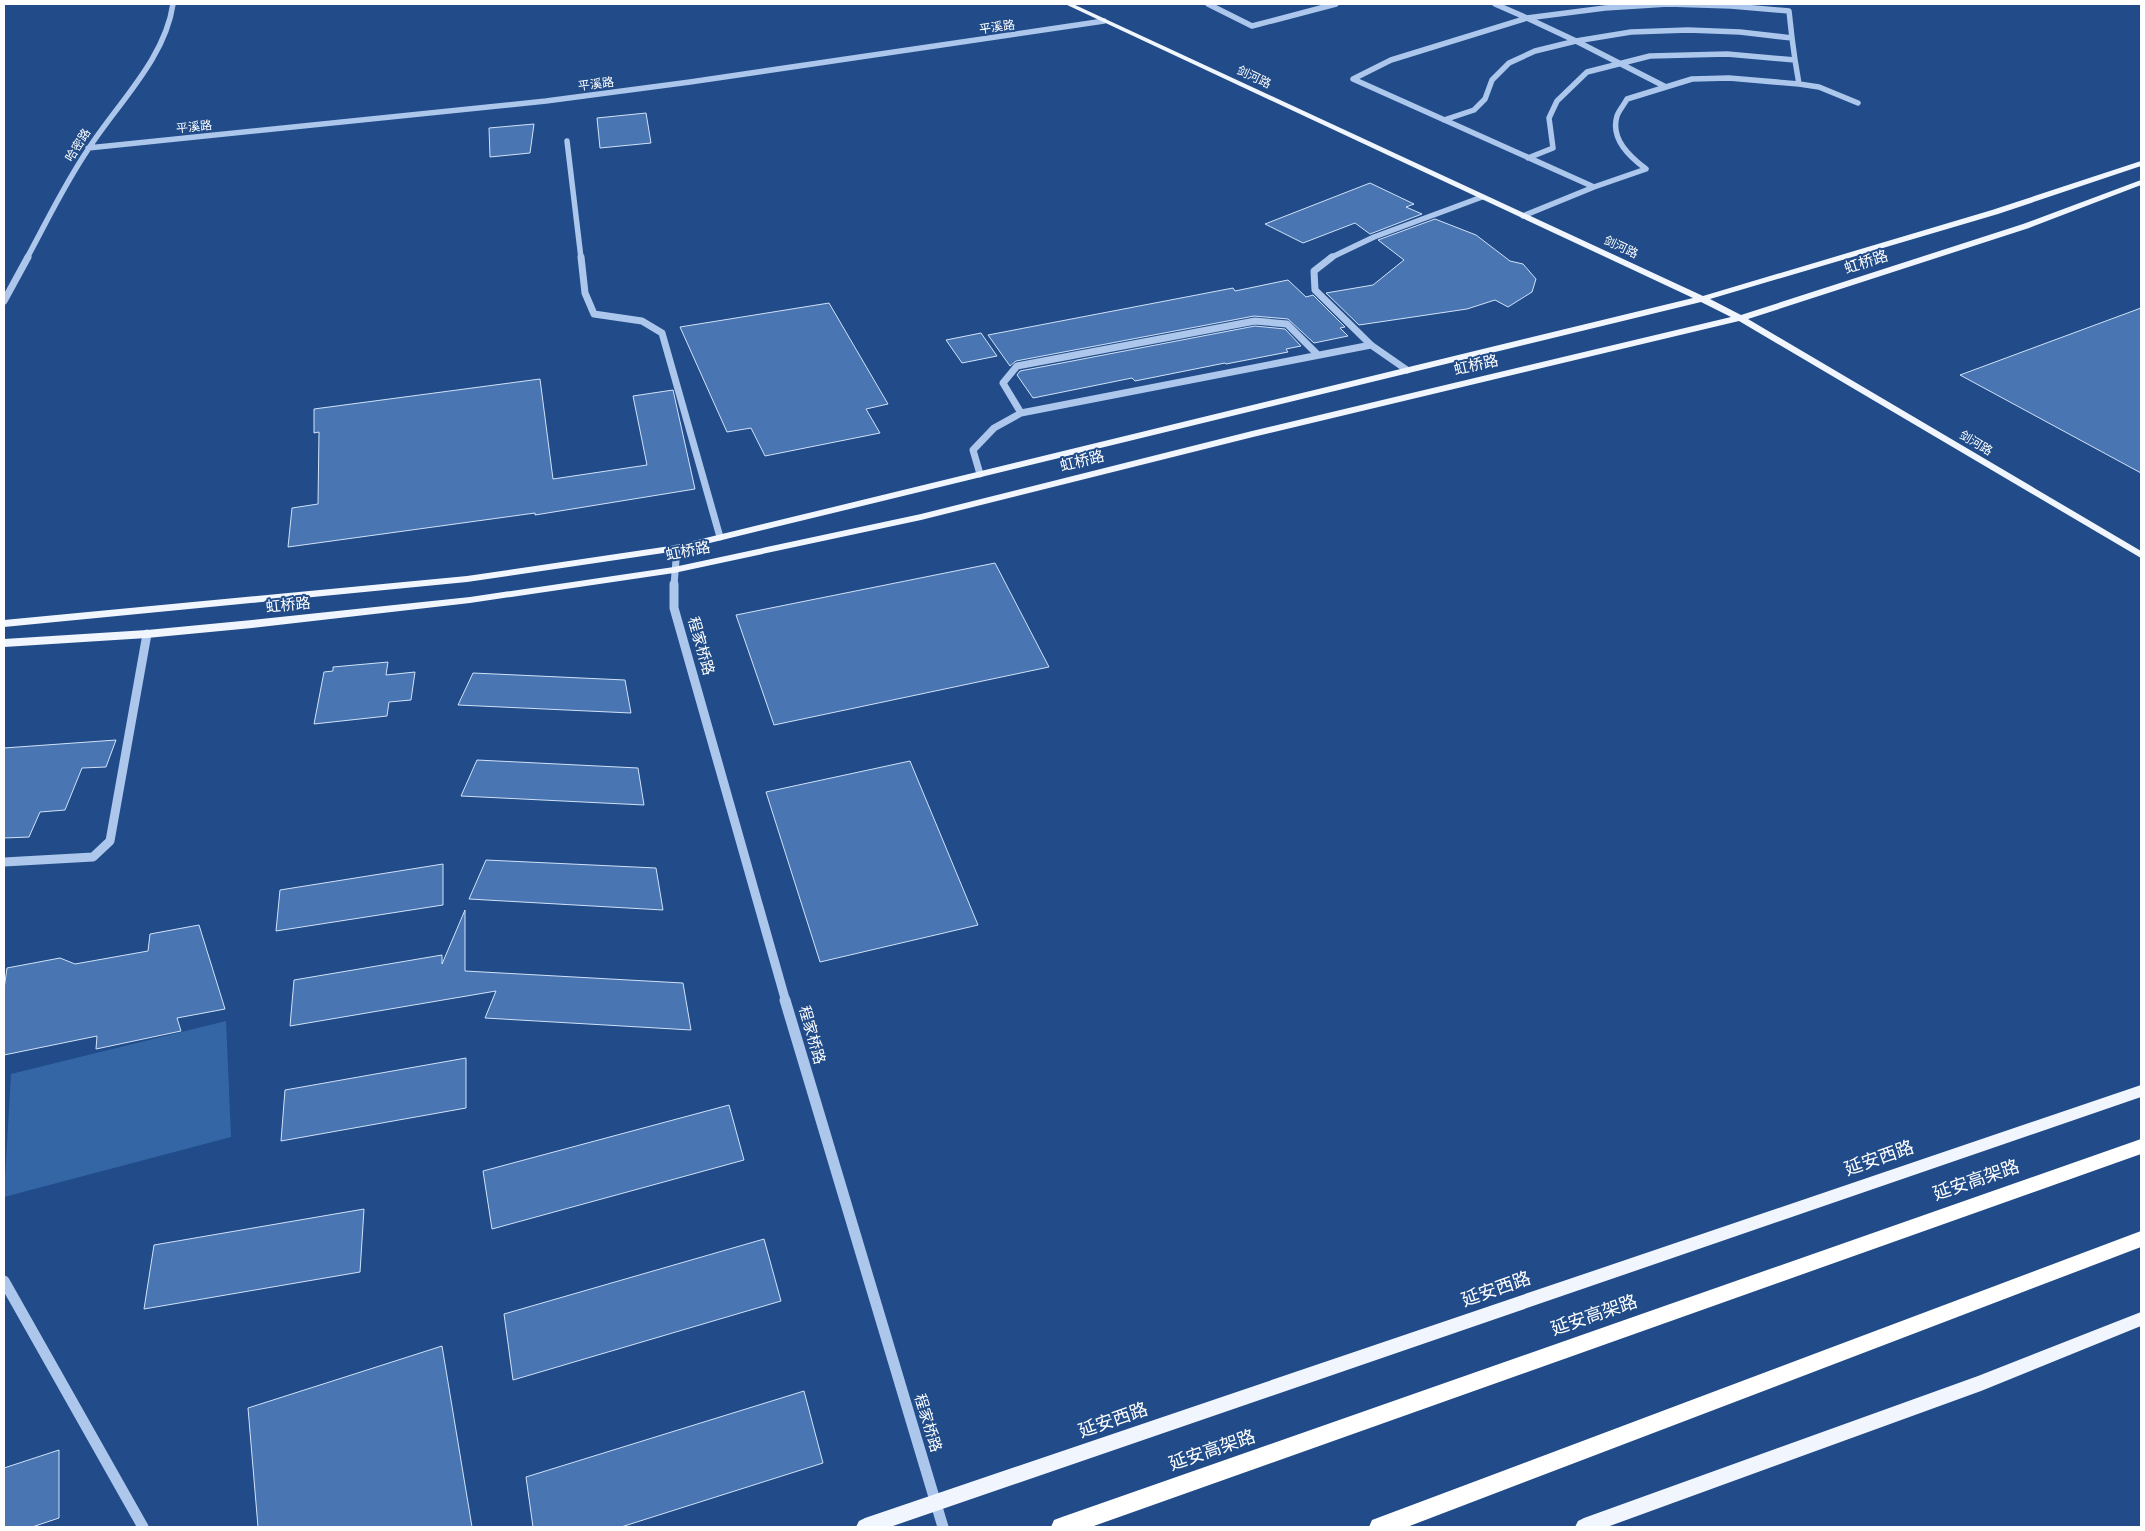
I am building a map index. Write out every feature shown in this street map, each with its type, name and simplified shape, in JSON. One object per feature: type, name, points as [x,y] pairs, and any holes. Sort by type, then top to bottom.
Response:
[{"type":"highway","name":"延安高架路","points":[[1062,1527],[2141,1146]]},
{"type":"highway","points":[[1380,1527],[2141,1239]]},
{"type":"main road","name":"剑河路","points":[[1068,4],[1740,318],[2141,555]]},
{"type":"main road","name":"虹桥路","points":[[4,624],[467,579],[677,548],[1702,299],[1986,214],[2141,163]]},
{"type":"main road","name":"虹桥路","points":[[4,643],[146,634],[470,600],[674,570],[921,517],[1252,434],[1740,318],[2026,226],[2141,182]]},
{"type":"main road","name":"延安西路","points":[[865,1527],[2141,1091]]},
{"type":"main road","points":[[1584,1527],[1981,1383],[2141,1319]]},
{"type":"street","name":"哈密路","points":[[4,302],[63,190],[88,148],[157,49],[174,13],[173,4]]},
{"type":"street","points":[[1208,4],[1252,26],[1336,4]]},
{"type":"street","points":[[1495,4],[1576,41],[1666,87]]},
{"type":"street","points":[[1594,187],[1353,79],[1391,60],[1528,18],[1606,8],[1668,4],[1731,6],[1789,11],[1799,84]]},
{"type":"street","name":"平溪路","points":[[88,148],[546,101],[690,82],[1104,21]]},
{"type":"street","points":[[1444,120],[1474,110],[1486,99],[1492,80],[1509,64],[1535,51],[1576,41],[1631,32],[1688,30],[1740,32],[1792,38]]},
{"type":"street","points":[[1528,158],[1553,148],[1549,118],[1557,102],[1570,86],[1587,72],[1619,62],[1650,56],[1727,54],[1795,60]]},
{"type":"street","points":[[1523,216],[1594,187],[1646,170],[1629,156],[1618,138],[1615,120],[1627,99],[1692,78],[1729,78],[1819,87],[1858,103]]},
{"type":"street","points":[[567,141],[585,293],[594,314],[642,321],[662,333],[720,537]]},
{"type":"street","points":[[1407,370],[1371,345],[1315,290],[1314,271],[1335,254],[1374,237],[1482,197]]},
{"type":"street","points":[[1021,413],[1003,383],[1016,366],[1255,321],[1287,324],[1318,354]]},
{"type":"street","points":[[980,474],[973,450],[994,428],[1021,413],[1371,345]]},
{"type":"street","name":"程家桥路","points":[[677,548],[674,570],[674,608],[676,617],[794,1031],[943,1527]]},
{"type":"street","points":[[4,862],[92,857],[110,841],[146,634]]},
{"type":"street","points":[[4,1281],[143,1527]]},
{"type":"shaded area","points":[[226,1021],[231,1137],[4,1197],[11,1074]]},
{"type":"building","points":[[646,113],[651,143],[600,148],[597,118]]},
{"type":"building","points":[[534,124],[530,153],[490,157],[489,128]]},
{"type":"building","points":[[1370,183],[1414,204],[1406,207],[1422,214],[1370,234],[1355,223],[1303,243],[1265,224]]},
{"type":"building","points":[[1435,219],[1476,235],[1510,261],[1523,264],[1536,279],[1532,292],[1508,307],[1495,300],[1467,309],[1359,325],[1326,293],[1373,285],[1404,260],[1378,240]]},
{"type":"building","points":[[1288,280],[1306,297],[1313,295],[1345,327],[1340,328],[1348,336],[1314,343],[1288,319],[1254,316],[1016,361],[1010,366],[988,335],[1233,288],[1235,291]]},
{"type":"building","points":[[829,303],[888,404],[866,409],[880,433],[765,456],[751,428],[727,432],[680,327]]},
{"type":"building","points":[[2141,308],[2141,473],[1960,375]]},
{"type":"building","points":[[1255,326],[1285,329],[1301,346],[1286,349],[1288,352],[1135,381],[1132,378],[1033,398],[1017,375],[1020,371]]},
{"type":"building","points":[[981,333],[997,356],[962,363],[946,340]]},
{"type":"building","points":[[540,379],[553,479],[647,465],[633,396],[673,390],[695,489],[535,515],[535,513],[288,547],[292,508],[318,504],[319,432],[314,433],[314,409]]},
{"type":"building","points":[[995,563],[1049,667],[774,725],[736,615]]},
{"type":"building","points":[[388,662],[386,675],[415,672],[411,700],[389,702],[387,716],[314,724],[324,672],[333,671],[333,667]]},
{"type":"building","points":[[473,673],[625,680],[631,713],[458,705]]},
{"type":"building","points":[[116,740],[106,767],[82,768],[65,810],[40,812],[29,837],[4,838],[4,748]]},
{"type":"building","points":[[477,760],[638,768],[644,805],[461,796]]},
{"type":"building","points":[[910,761],[978,925],[820,962],[766,792]]},
{"type":"building","points":[[486,860],[656,868],[663,910],[469,899]]},
{"type":"building","points":[[443,864],[443,905],[276,931],[280,890]]},
{"type":"building","points":[[465,910],[465,971],[683,983],[691,1030],[485,1018],[496,991],[290,1026],[294,980],[442,955],[442,964]]},
{"type":"building","points":[[199,925],[225,1009],[177,1018],[181,1031],[96,1049],[97,1036],[4,1055],[4,989],[7,968],[60,958],[75,964],[148,951],[150,934]]},
{"type":"building","points":[[466,1058],[466,1108],[281,1141],[285,1090]]},
{"type":"building","points":[[729,1105],[744,1160],[492,1229],[483,1171]]},
{"type":"building","points":[[364,1209],[360,1272],[144,1309],[154,1245]]},
{"type":"building","points":[[764,1239],[781,1301],[513,1380],[504,1314]]},
{"type":"building","points":[[442,1346],[472,1527],[258,1527],[248,1408]]},
{"type":"building","points":[[804,1391],[823,1463],[621,1527],[533,1527],[526,1477]]},
{"type":"building","points":[[59,1450],[59,1518],[32,1527],[4,1527],[4,1468]]}]
